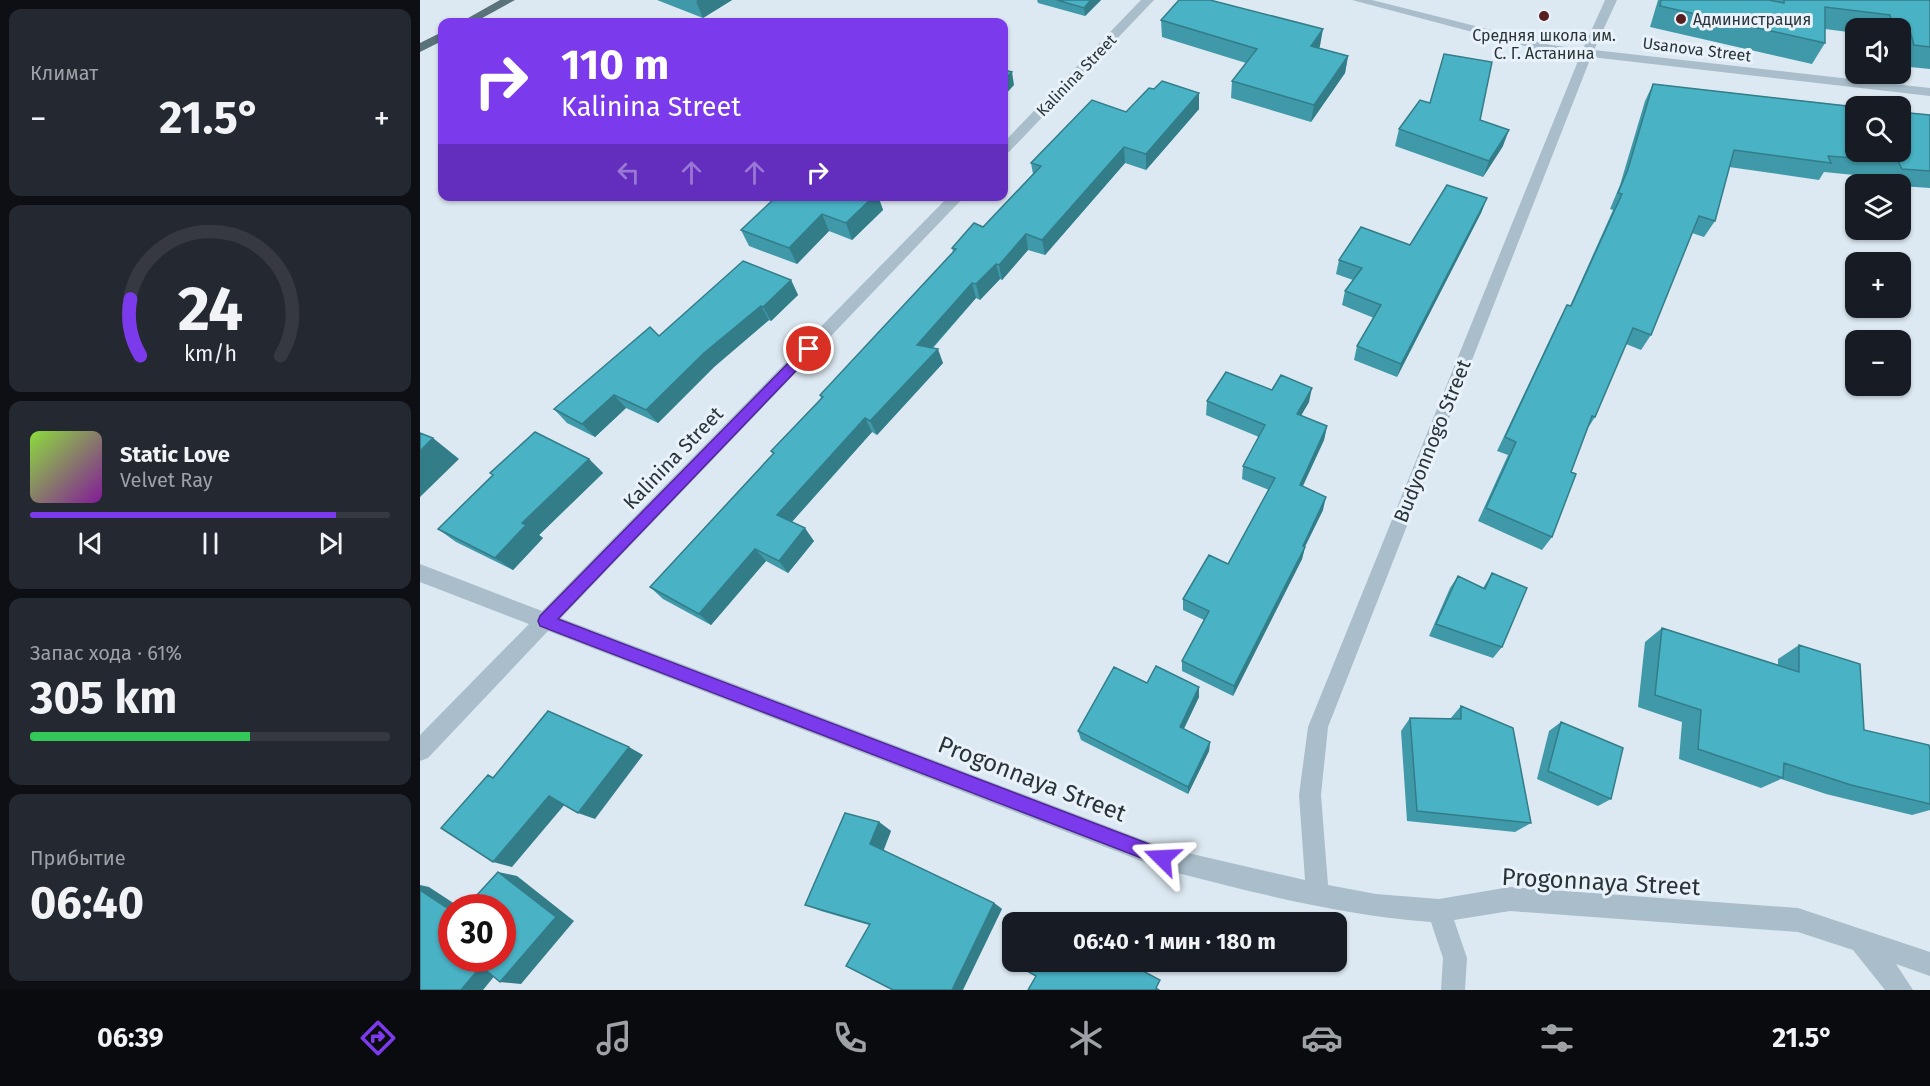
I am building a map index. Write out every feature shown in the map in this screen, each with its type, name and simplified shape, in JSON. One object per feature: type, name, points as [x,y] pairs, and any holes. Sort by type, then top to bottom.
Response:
[{"type":"main road","points":[[474,18],[508,0]]},
{"type":"main road","points":[[420,48],[438,38]]},
{"type":"street","name":"Kalinina Street","points":[[1008,145],[1148,0]]},
{"type":"street","name":"Usanova Street","points":[[1358,0],[1514,40],[1587,53],[1930,92]]},
{"type":"street","name":"Budyonnogo Street","points":[[1317,894],[1310,795],[1318,727],[1587,53],[1611,0]]},
{"type":"street","name":"Kalinina Street","points":[[420,750],[953,201]]},
{"type":"street","name":"Progonnaya Street","points":[[420,573],[1162,858],[1376,906],[1439,911],[1510,899],[1798,920],[1930,964]]},
{"type":"street","points":[[1439,911],[1455,958],[1453,990]]},
{"type":"street","points":[[1860,940],[1901,990]]},
{"type":"building","points":[[1057,0],[1091,0],[1084,8]]},
{"type":"building","points":[[1179,0],[1210,0],[1323,29],[1311,46],[1348,56],[1314,105],[1232,81],[1257,49],[1161,20]]},
{"type":"building","points":[[1661,0],[1769,0],[1784,3],[1784,0],[1930,0],[1930,47],[1914,45],[1911,35],[1911,18],[1891,18],[1890,15],[1825,7],[1825,43],[1660,6]]},
{"type":"building","points":[[1444,54],[1492,62],[1480,120],[1509,130],[1489,161],[1399,129],[1420,100],[1430,103]]},
{"type":"building","points":[[1162,81],[1199,93],[1146,154],[1124,147],[1042,240],[1026,234],[999,265],[996,264],[976,284],[972,283],[917,345],[938,349],[870,421],[865,418],[777,515],[805,528],[779,561],[755,549],[699,614],[650,587],[774,453],[771,451],[823,397],[820,395],[956,249],[952,248],[974,223],[983,227],[1041,166],[1031,163],[1092,100],[1126,112],[1149,88],[1154,89]]},
{"type":"building","points":[[1653,84],[1845,106],[1845,157],[1828,156],[1831,163],[1734,150],[1715,221],[1699,216],[1651,335],[1633,328],[1595,417],[1592,416],[1571,472],[1576,474],[1552,537],[1486,508],[1516,442],[1505,437],[1567,305],[1571,306],[1622,194],[1618,193],[1628,169]]},
{"type":"building","points":[[1911,113],[1930,115],[1930,171],[1902,169],[1898,162],[1911,162]]},
{"type":"building","points":[[1447,185],[1487,198],[1401,364],[1357,346],[1381,305],[1345,291],[1362,268],[1339,260],[1361,227],[1410,245]]},
{"type":"building","points":[[772,201],[869,201],[846,223],[822,214],[789,248],[741,230]]},
{"type":"building","points":[[743,261],[791,280],[763,307],[761,306],[704,353],[646,410],[614,395],[582,424],[554,409],[650,327],[659,336]]},
{"type":"building","points":[[1226,372],[1272,390],[1281,375],[1312,388],[1297,414],[1327,426],[1300,485],[1326,497],[1303,546],[1305,547],[1234,686],[1182,661],[1209,611],[1183,599],[1209,555],[1228,564],[1275,478],[1243,466],[1265,425],[1207,401]]},
{"type":"building","points":[[535,432],[589,459],[522,523],[526,525],[495,558],[438,529],[493,475],[490,473]]},
{"type":"building","points":[[420,433],[433,438],[420,451]]},
{"type":"building","points":[[1492,573],[1527,588],[1502,647],[1436,624],[1458,576],[1485,589]]},
{"type":"building","points":[[1662,628],[1799,672],[1799,645],[1860,664],[1864,730],[1929,745],[1930,804],[1851,785],[1784,763],[1783,778],[1698,749],[1701,710],[1655,695]]},
{"type":"building","points":[[1156,666],[1199,687],[1180,727],[1210,742],[1188,787],[1078,731],[1114,667],[1147,683]]},
{"type":"building","points":[[1461,706],[1513,728],[1531,823],[1417,811],[1410,718],[1461,719]]},
{"type":"building","points":[[548,711],[629,747],[578,813],[549,796],[493,862],[441,828],[488,775],[493,778]]},
{"type":"building","points":[[1561,722],[1623,748],[1611,799],[1548,771]]},
{"type":"building","points":[[845,813],[879,822],[870,844],[994,903],[952,990],[893,990],[846,966],[870,924],[805,905]]},
{"type":"building","points":[[498,872],[556,917],[516,963],[516,894],[478,894]]},
{"type":"building","points":[[420,890],[438,902],[438,972],[476,972],[461,990],[420,990]]},
{"type":"building","points":[[488,972],[509,972],[500,982]]},
{"type":"building","points":[[1029,972],[1145,972],[1160,980],[1156,988],[1159,990],[1028,990],[1036,976]]},
{"type":"place","name":"Средняя школа им. C. Г. Астанина","points":[[1544,16]]},
{"type":"place","name":"Администрация","points":[[1681,19]]},
{"type":"route","points":[[809,349],[545,621],[1162,858]]}]
